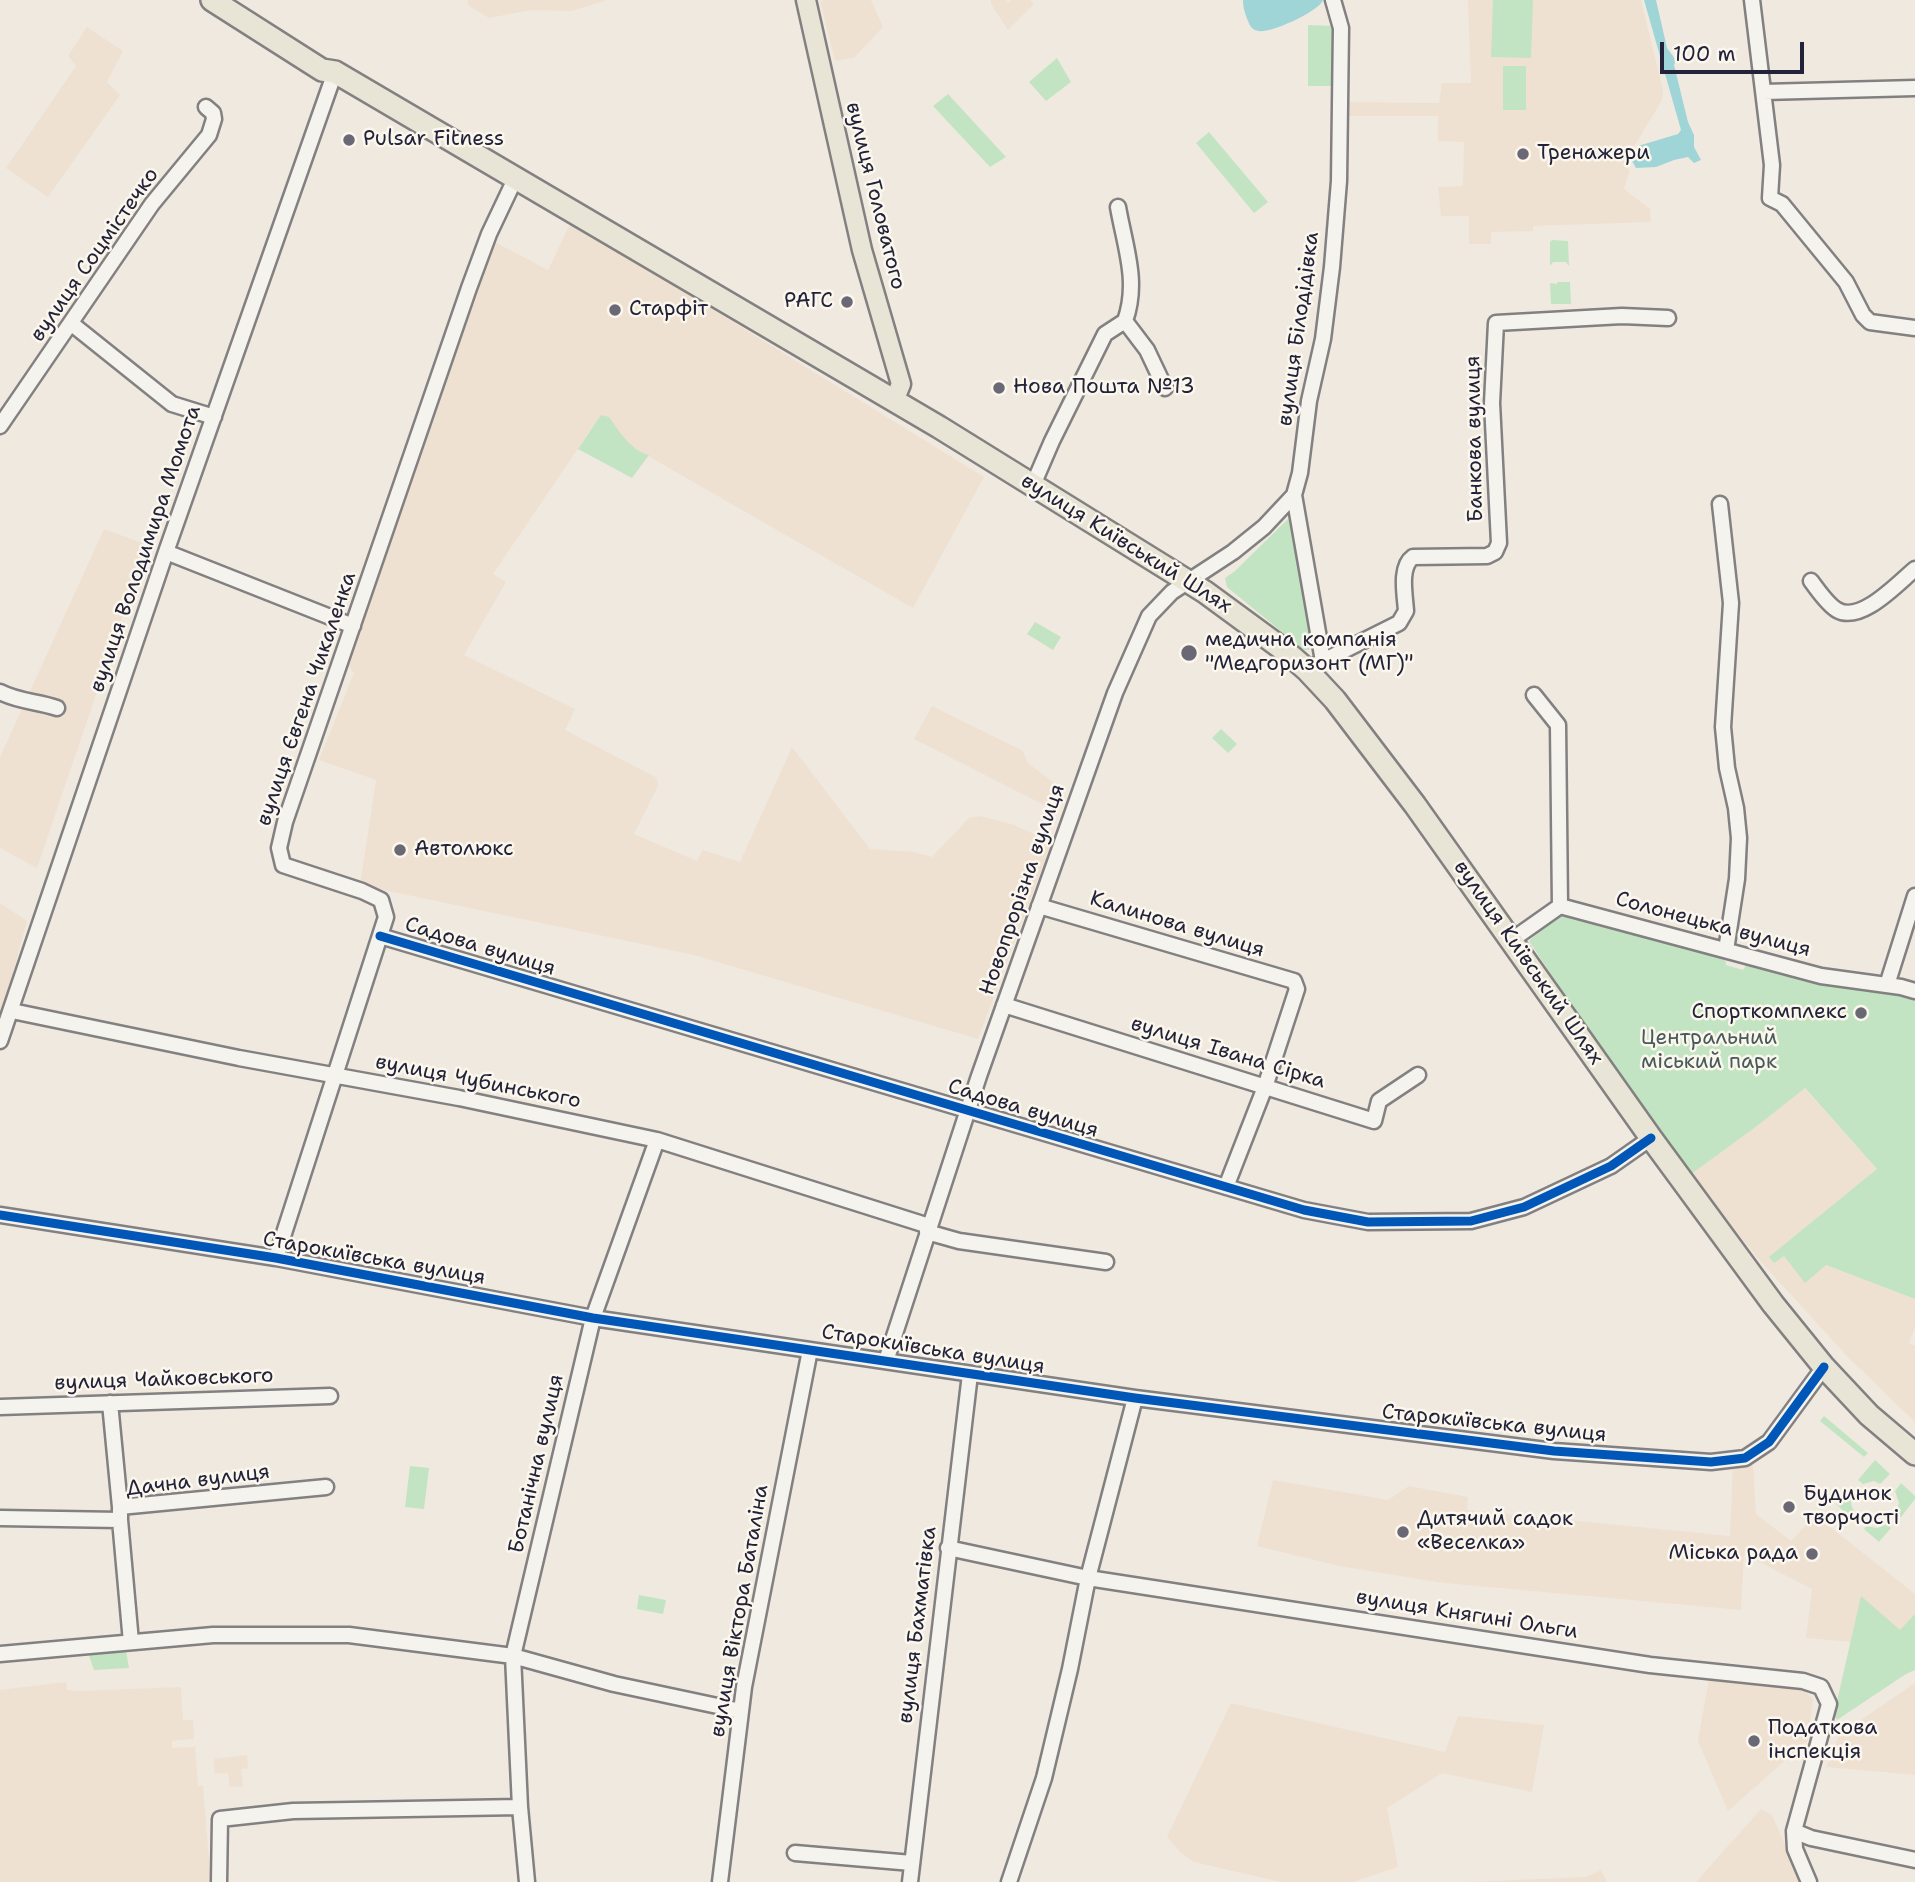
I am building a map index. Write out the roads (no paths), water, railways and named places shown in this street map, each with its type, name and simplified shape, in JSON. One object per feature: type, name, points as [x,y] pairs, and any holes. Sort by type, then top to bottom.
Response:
[{"type":"highway","name":"вулиця Київський Шлях","points":[[212,0],[322,70],[335,72],[894,401],[1188,581],[1315,666],[1335,700],[1391,772],[1651,1138],[1773,1304],[1824,1367],[1869,1415],[1915,1454]]},
{"type":"highway","name":"вулиця Київський Шлях","points":[[226,0],[328,60],[335,72]]},
{"type":"main road","name":"вулиця Головатого","points":[[810,1],[862,250],[901,384],[894,401]]},
{"type":"street","name":"вулиця Білодідівка","points":[[1315,666],[1294,495],[1300,472],[1309,401],[1323,339],[1341,155],[1341,29],[1333,0]]},
{"type":"street","points":[[1752,0],[1772,165],[1770,198],[1782,204],[1846,282],[1863,315],[1870,322],[1915,328]]},
{"type":"street","name":"вулиця Володимира Момота","points":[[0,1041],[166,552],[335,72]]},
{"type":"street","points":[[1764,92],[1915,88]]},
{"type":"street","name":"вулиця Соцмістечко","points":[[0,426],[152,204],[209,135],[214,118],[213,113],[206,107]]},
{"type":"street","name":"вулиця Євгена Чикаленка","points":[[276,1258],[386,916],[381,900],[283,865],[279,848],[285,822],[469,288],[516,177]]},
{"type":"street","points":[[1033,485],[1105,334],[1125,321],[1131,305],[1133,284],[1118,206]]},
{"type":"street","name":"Банкова вулиця","points":[[1315,666],[1404,618],[1404,569],[1407,561],[1413,557],[1487,556],[1495,552],[1499,543],[1492,403],[1496,323],[1622,316],[1668,318]]},
{"type":"street","points":[[1125,321],[1147,350],[1165,388]]},
{"type":"street","points":[[72,324],[172,404],[215,417]]},
{"type":"street","name":"Новопрорізна вулиця","points":[[886,1362],[1004,1005],[1115,693],[1149,616],[1172,592],[1233,552],[1264,527],[1294,495]]},
{"type":"street","points":[[1720,504],[1731,603],[1723,727],[1739,838],[1737,879],[1726,950]]},
{"type":"street","points":[[166,552],[353,626]]},
{"type":"street","points":[[1811,581],[1836,609],[1848,613],[1861,611],[1876,602],[1915,569]]},
{"type":"street","points":[[0,692],[15,700],[41,702],[57,708]]},
{"type":"street","points":[[1509,937],[1516,937],[1560,906],[1558,725],[1534,695]]},
{"type":"street","points":[[1886,985],[1915,896]]},
{"type":"street","name":"Калинова вулиця","points":[[1040,906],[1294,981],[1297,989],[1265,1087]]},
{"type":"street","name":"Солонецька вулиця","points":[[1560,906],[1821,976],[1915,991]]},
{"type":"street","name":"Садова вулиця","points":[[380,936],[1304,1210],[1368,1222],[1471,1221],[1524,1207],[1611,1167],[1651,1138]]},
{"type":"street","name":"вулиця Івана Сірка","points":[[1004,1005],[1374,1121],[1379,1101],[1418,1075]]},
{"type":"street","name":"вулиця Чубинського","points":[[12,1011],[334,1076],[459,1098],[657,1140],[928,1229]]},
{"type":"street","points":[[1226,1187],[1265,1087]]},
{"type":"street","name":"Ботанічна вулиця","points":[[527,1882],[520,1807],[513,1656],[593,1318],[657,1140]]},
{"type":"street","name":"Старокиївська вулиця","points":[[0,1215],[276,1258],[593,1318],[1135,1398],[1554,1451],[1712,1462],[1745,1458],[1769,1442],[1824,1367]]},
{"type":"street","points":[[928,1229],[959,1241],[1106,1262]]},
{"type":"street","name":"вулиця Віктора Баталіна","points":[[720,1882],[744,1687],[810,1350]]},
{"type":"street","name":"вулиця Бахматівка","points":[[910,1882],[970,1374]]},
{"type":"street","name":"вулиця Чайковського","points":[[0,1407],[330,1396]]},
{"type":"street","points":[[1009,1882],[1044,1778],[1088,1578],[1135,1398]]},
{"type":"street","points":[[110,1403],[131,1642]]},
{"type":"street","name":"Дачна вулиця","points":[[0,1518],[120,1514],[326,1487]]},
{"type":"street","name":"вулиця Княгині Ольги","points":[[948,1548],[1088,1578],[1650,1665],[1803,1681],[1821,1687],[1829,1704],[1794,1830]]},
{"type":"street","points":[[0,1654],[213,1635],[349,1635],[513,1656],[614,1685],[741,1712]]},
{"type":"street","points":[[219,1882],[220,1819],[293,1811],[520,1807]]},
{"type":"street","points":[[1809,1882],[1795,1849],[1794,1830],[1811,1838],[1915,1860]]},
{"type":"street","points":[[795,1853],[912,1863]]},
{"type":"water","points":[[1243,0],[1323,0],[1303,16],[1261,31],[1253,29],[1249,24]]},
{"type":"water","points":[[1644,0],[1656,0],[1667,48],[1676,60],[1674,65],[1688,122],[1694,135],[1694,147],[1701,160],[1694,163],[1688,157],[1656,167],[1636,168],[1632,161],[1638,146],[1678,134],[1681,130]]},
{"type":"place","name":"Pulsar Fitness","points":[[349,140]]},
{"type":"place","name":"Тренажери","points":[[1523,154]]},
{"type":"place","name":"РАГС","points":[[847,302]]},
{"type":"place","name":"Старфіт","points":[[615,310]]},
{"type":"place","name":"Нова Пошта №13","points":[[999,388]]},
{"type":"place","name":"медична компанія \"Медгоризонт (МГ)\"","points":[[1189,653]]},
{"type":"place","name":"Автолюкс","points":[[400,850]]},
{"type":"place","name":"Спорткомплекс","points":[[1861,1013]]},
{"type":"place","name":"Будинок творчості","points":[[1789,1507]]},
{"type":"place","name":"Дитячий садок «Веселка»","points":[[1403,1532]]},
{"type":"place","name":"Міська рада","points":[[1812,1554]]},
{"type":"place","name":"Податкова інспекція","points":[[1754,1741]]},
{"type":"park label","name":"Центральний міський парк","points":[[1709,1051]]}]
